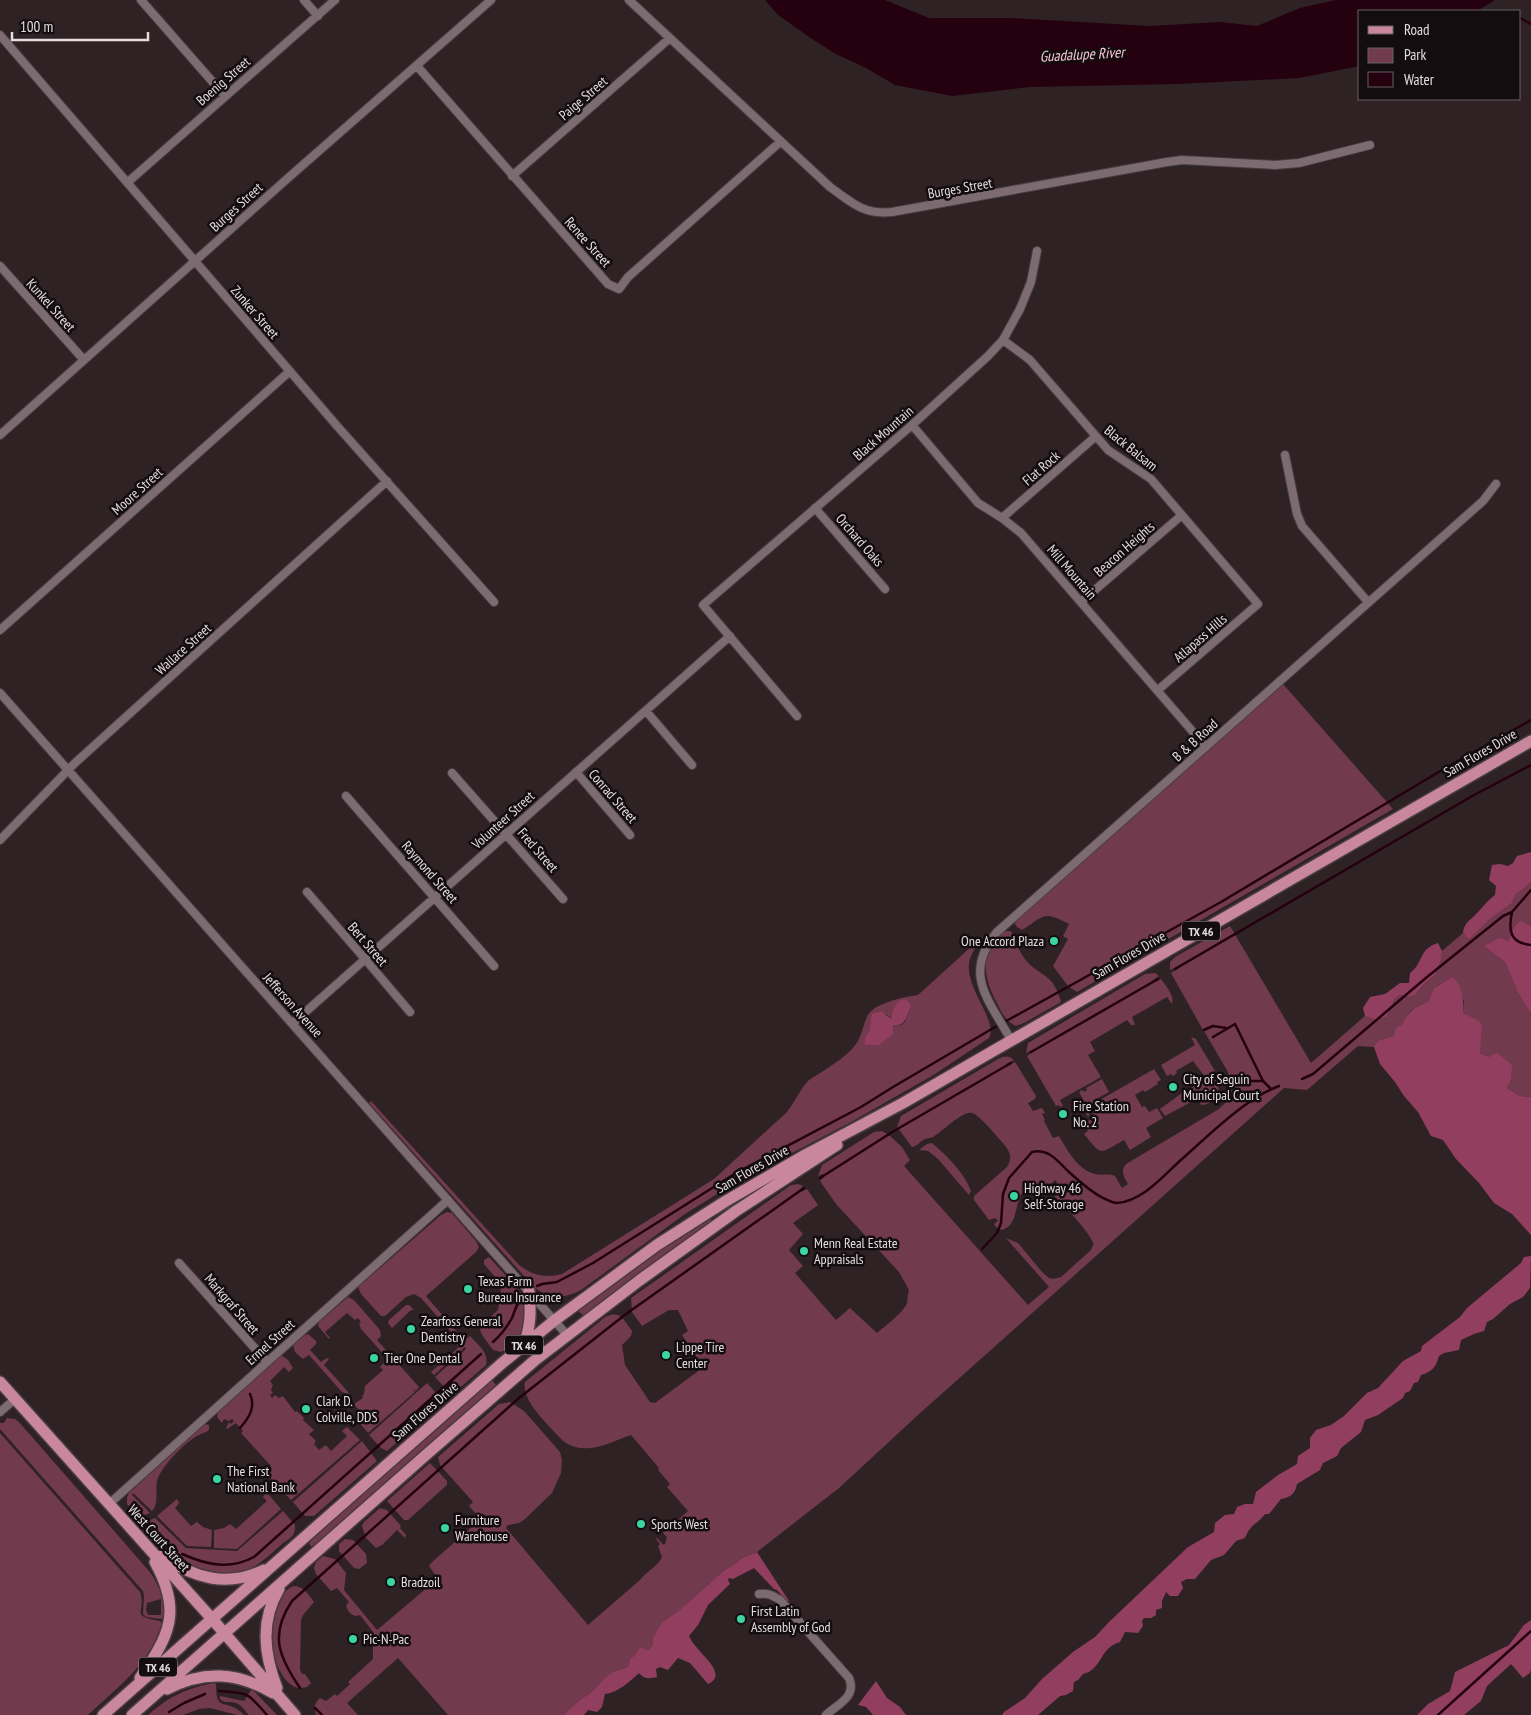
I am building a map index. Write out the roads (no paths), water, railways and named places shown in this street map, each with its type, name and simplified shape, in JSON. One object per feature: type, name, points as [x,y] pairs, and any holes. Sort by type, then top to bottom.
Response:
[{"type":"main road","name":"Sam Flores Drive","points":[[103,1715],[213,1620],[446,1411],[555,1320],[628,1266],[702,1216],[825,1144],[871,1121],[1531,741]]},
{"type":"main road","name":"Sam Flores Drive","points":[[132,1715],[486,1402],[567,1335],[736,1211],[871,1121]]},
{"type":"main road","points":[[523,1346],[527,1337],[530,1320],[529,1292]]},
{"type":"main road","name":"West Court Street","points":[[0,1382],[225,1633],[295,1715]]},
{"type":"main road","points":[[146,1545],[184,1570],[207,1578],[223,1580],[241,1578],[275,1564]]},
{"type":"main road","points":[[123,1698],[140,1678],[157,1653],[165,1636],[169,1621],[170,1606],[166,1586],[161,1572],[146,1545]]},
{"type":"main road","points":[[280,1697],[266,1653],[265,1627],[268,1611],[274,1596],[288,1577]]},
{"type":"main road","points":[[155,1695],[189,1680],[218,1676],[237,1677],[248,1680],[280,1697]]},
{"type":"street","points":[[141,0],[225,96]]},
{"type":"street","points":[[304,0],[318,16]]},
{"type":"street","name":"Boenig Street","points":[[128,182],[336,0]]},
{"type":"street","name":"Burges Street","points":[[0,435],[194,261],[491,0]]},
{"type":"street","name":"Burges Street","points":[[629,0],[780,142],[837,192],[862,209],[880,213],[1035,187],[1167,162],[1182,160],[1275,165],[1299,163],[1370,145]]},
{"type":"street","name":"Zunker Street","points":[[0,35],[194,261],[494,602]]},
{"type":"street","name":"Paige Street","points":[[512,176],[670,38]]},
{"type":"street","name":"Renee Street","points":[[417,66],[608,284],[619,289],[628,277],[780,142]]},
{"type":"street","name":"Black Mountain","points":[[730,636],[703,605],[912,425],[1003,340],[1020,309],[1031,282],[1037,251]]},
{"type":"street","name":"Kunkel Street","points":[[0,266],[84,360]]},
{"type":"street","name":"Black Balsam","points":[[1003,340],[1030,360],[1108,450],[1151,479],[1258,604]]},
{"type":"street","name":"Moore Street","points":[[0,630],[290,371]]},
{"type":"street","name":"Mill Mountain","points":[[912,425],[978,503],[1021,533],[1206,747]]},
{"type":"street","name":"Flat Rock","points":[[1002,518],[1095,437]]},
{"type":"street","points":[[1285,455],[1297,514],[1302,526],[1368,602]]},
{"type":"street","name":"Wallace Street","points":[[0,840],[75,763],[387,481]]},
{"type":"street","name":"B & B Road","points":[[1011,1040],[984,991],[981,980],[981,959],[990,941],[1007,923],[1483,501],[1496,484]]},
{"type":"street","name":"Orchard Oaks","points":[[815,508],[885,589]]},
{"type":"street","name":"Beacon Heights","points":[[1082,602],[1182,515]]},
{"type":"street","name":"Atlapass Hills","points":[[1158,690],[1258,604]]},
{"type":"street","points":[[730,636],[798,716]]},
{"type":"street","name":"Volunteer Street","points":[[293,1023],[730,636]]},
{"type":"street","name":"Jefferson Avenue","points":[[0,693],[567,1335]]},
{"type":"street","points":[[646,711],[692,765]]},
{"type":"street","name":"Conrad Street","points":[[576,772],[630,835]]},
{"type":"street","name":"Fred Street","points":[[452,773],[563,899]]},
{"type":"street","name":"Raymond Street","points":[[346,796],[436,897],[494,966]]},
{"type":"street","name":"Bert Street","points":[[307,892],[410,1012]]},
{"type":"street","name":"Ermel Street","points":[[108,1504],[448,1200]]},
{"type":"street","name":"Markgraf Street","points":[[179,1262],[266,1362]]},
{"type":"street","points":[[0,1412],[15,1399]]},
{"type":"street","points":[[759,1594],[771,1594],[780,1600],[849,1678],[852,1686],[848,1698],[826,1715]]},
{"type":"water","name":"Guadalupe River","points":[[765,0],[885,0],[929,18],[1010,18],[1149,26],[1220,22],[1257,26],[1300,8],[1335,0],[1495,0],[1479,10],[1358,10],[1358,66],[1299,78],[1178,84],[1030,87],[952,96],[895,85],[866,68],[836,54],[778,15]]},
{"type":"waterway","points":[[1521,19],[1531,24]]},
{"type":"waterway","points":[[537,1286],[557,1282],[593,1263],[736,1173],[861,1107],[990,1030],[1221,902],[1442,770],[1531,720]]},
{"type":"waterway","points":[[1175,969],[1474,795],[1531,765]]},
{"type":"waterway","points":[[1302,1079],[1313,1074],[1427,977],[1503,916],[1512,912],[1531,890]]},
{"type":"waterway","points":[[1512,912],[1510,925],[1512,935],[1519,942],[1531,945]]},
{"type":"waterway","points":[[1031,1052],[1158,979]]},
{"type":"waterway","points":[[1213,1037],[1235,1024],[1263,1081]]},
{"type":"waterway","points":[[1204,1030],[1213,1026],[1226,1028]]},
{"type":"waterway","points":[[820,1178],[894,1131],[1011,1063]]},
{"type":"waterway","points":[[1231,1084],[1243,1081],[1263,1081],[1271,1089]]},
{"type":"waterway","points":[[982,1249],[997,1233],[1001,1223],[1003,1194],[1009,1178],[1032,1152],[1038,1151],[1049,1154],[1086,1187],[1103,1198],[1115,1203],[1127,1201],[1136,1198],[1152,1186],[1241,1108],[1253,1099],[1279,1086]]},
{"type":"waterway","points":[[300,1688],[287,1666],[279,1646],[281,1625],[292,1601],[519,1398],[626,1314],[804,1188]]},
{"type":"waterway","points":[[493,1342],[508,1325],[521,1299]]},
{"type":"waterway","points":[[182,1554],[218,1565],[236,1564],[254,1557],[481,1354]]},
{"type":"waterway","points":[[240,1428],[251,1412],[252,1399],[250,1394]]},
{"type":"waterway","points":[[1438,1715],[1531,1631]]},
{"type":"waterway","points":[[219,1691],[247,1695],[267,1715]]},
{"type":"waterway","points":[[169,1712],[205,1694]]},
{"type":"waterway","points":[[315,1708],[322,1715]]},
{"type":"place","name":"One Accord Plaza","points":[[1054,941]]},
{"type":"place","name":"City of Seguin Municipal Court","points":[[1173,1087]]},
{"type":"place","name":"Fire Station No. 2","points":[[1063,1114]]},
{"type":"place","name":"Highway 46 Self-Storage","points":[[1014,1196]]},
{"type":"place","name":"Menn Real Estate Appraisals","points":[[804,1251]]},
{"type":"place","name":"Texas Farm Bureau Insurance","points":[[468,1289]]},
{"type":"place","name":"Zearfoss General Dentistry","points":[[411,1329]]},
{"type":"place","name":"Lippe Tire Center","points":[[666,1355]]},
{"type":"place","name":"Tier One Dental","points":[[374,1358]]},
{"type":"place","name":"Clark D. Colville, DDS","points":[[306,1409]]},
{"type":"place","name":"The First National Bank","points":[[217,1479]]},
{"type":"place","name":"Sports West","points":[[641,1524]]},
{"type":"place","name":"Furniture Warehouse","points":[[445,1528]]},
{"type":"place","name":"Bradzoil","points":[[391,1582]]},
{"type":"place","name":"First Latin Assembly of God","points":[[741,1619]]},
{"type":"place","name":"Pic-N-Pac","points":[[353,1639]]}]
